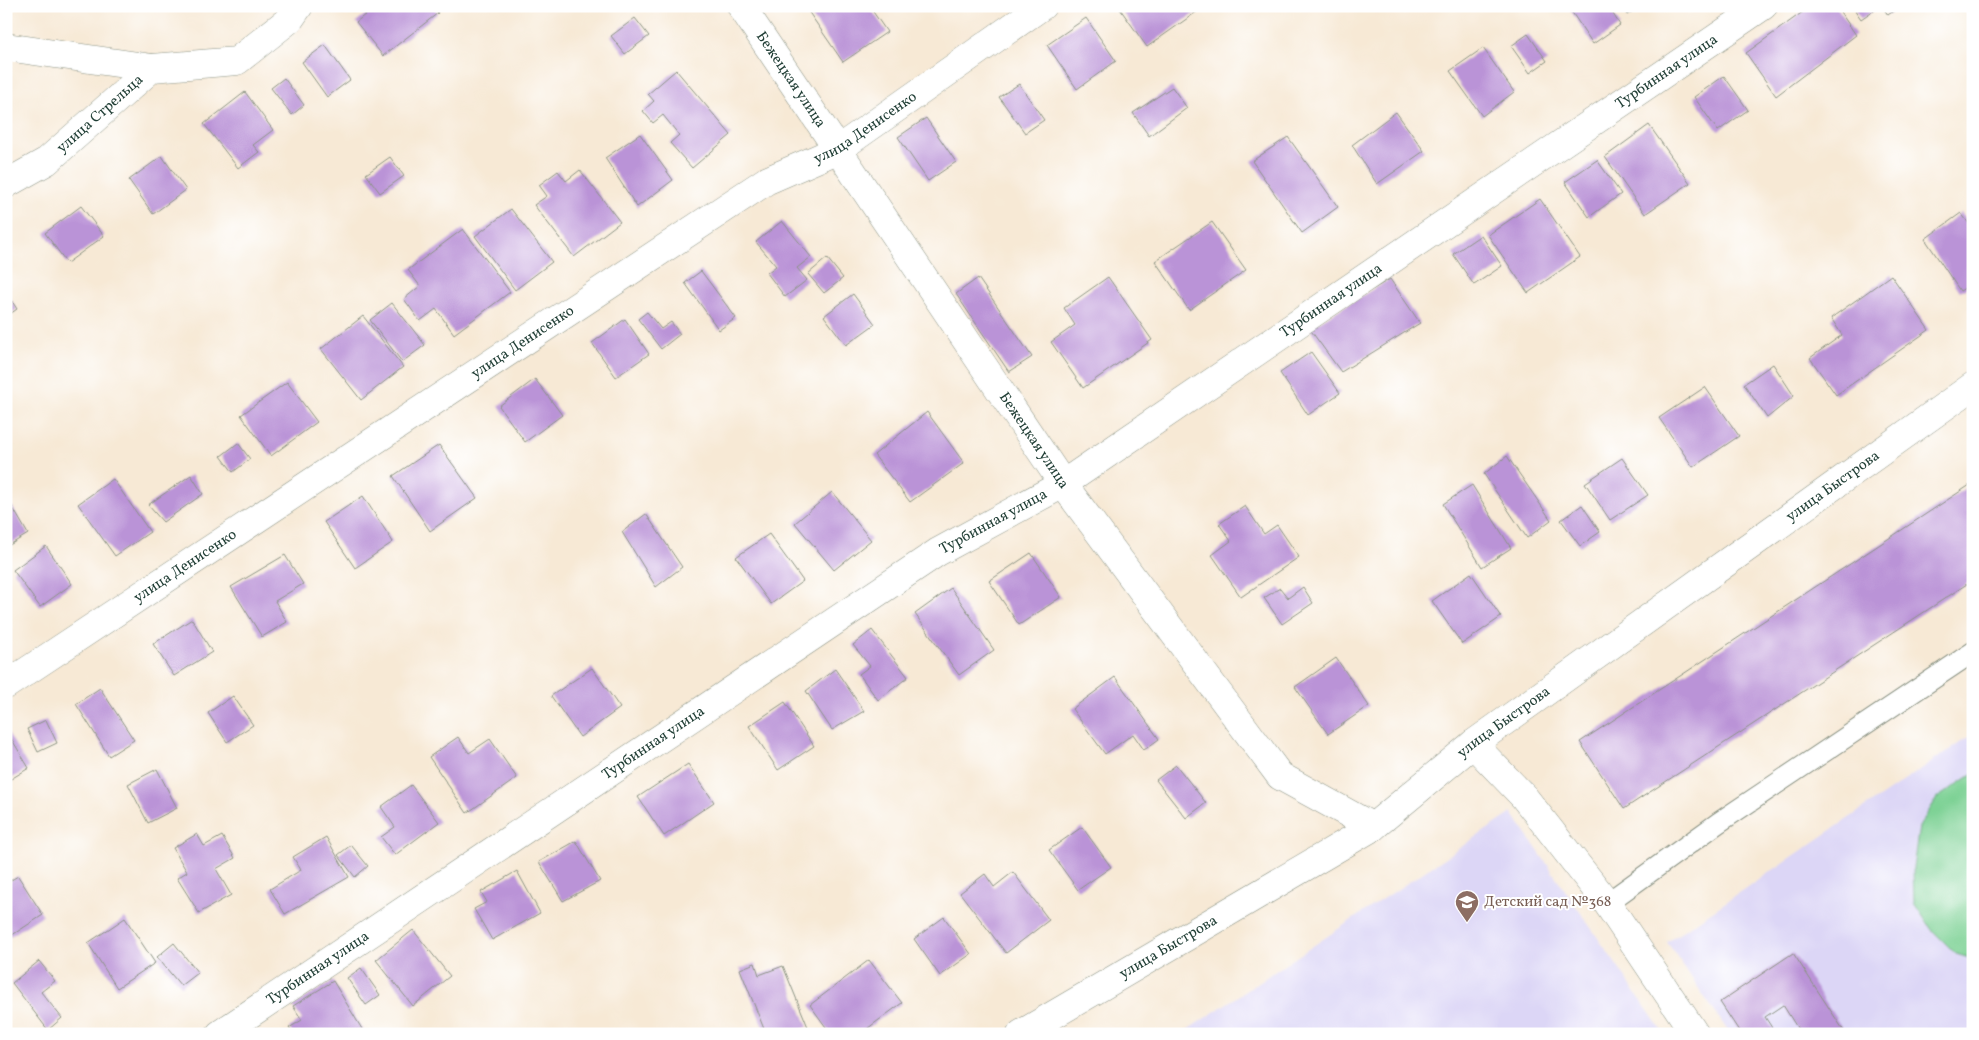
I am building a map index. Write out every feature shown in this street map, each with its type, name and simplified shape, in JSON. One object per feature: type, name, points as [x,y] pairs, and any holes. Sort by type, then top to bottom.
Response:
[{"type":"street","name":"улица Стрельца","points":[[6,184],[47,161],[152,68],[237,61],[290,19],[299,6]]},
{"type":"street","name":"Бежецкая улица","points":[[741,6],[1063,484],[1280,776],[1373,827]]},
{"type":"street","name":"улица Денисенко","points":[[6,686],[766,181],[837,150],[1042,6]]},
{"type":"street","name":"Турбинная улица","points":[[220,1034],[938,552],[1063,484],[1763,6]]},
{"type":"street","points":[[6,47],[152,68]]},
{"type":"street","name":"улица Быстрова","points":[[1022,1034],[1373,827],[1473,744],[1973,386]]},
{"type":"street","points":[[1473,744],[1524,797],[1607,903],[1695,1034]]},
{"type":"lane","points":[[1607,903],[1718,823],[1973,652]]},
{"type":"shaded area","points":[[1973,734],[1973,1034],[1730,1034],[1667,942]]},
{"type":"shaded area","name":"Детский сад №368","points":[[1512,813],[1664,1034],[1181,1034]]},
{"type":"green space","points":[[1973,774],[1973,959],[1956,954],[1932,930],[1914,903],[1913,867],[1919,827],[1937,798]]},
{"type":"building","points":[[376,6],[433,6],[438,13],[383,56],[356,22]]},
{"type":"building","points":[[815,6],[869,6],[887,32],[843,62],[808,11]]},
{"type":"building","points":[[1118,6],[1201,6],[1202,8],[1147,47]]},
{"type":"building","points":[[1571,6],[1608,6],[1620,25],[1593,44],[1569,8]]},
{"type":"building","points":[[1621,6],[1640,6],[1627,15]]},
{"type":"building","points":[[1811,6],[1836,6],[1856,35],[1776,96],[1746,53]]},
{"type":"building","points":[[1852,6],[1876,6],[1877,8],[1861,19]]},
{"type":"building","points":[[1882,6],[1900,6],[1888,15]]},
{"type":"building","points":[[635,18],[649,36],[625,54],[611,36]]},
{"type":"building","points":[[1086,18],[1116,61],[1077,89],[1047,45]]},
{"type":"building","points":[[1528,34],[1547,61],[1530,73],[1511,46]]},
{"type":"building","points":[[325,45],[350,80],[327,97],[302,62]]},
{"type":"building","points":[[1483,48],[1514,92],[1482,116],[1450,71]]},
{"type":"building","points":[[676,70],[731,135],[692,168],[670,143],[679,135],[663,115],[653,123],[643,111],[654,101],[648,94]]},
{"type":"building","points":[[1724,76],[1748,110],[1718,131],[1694,97]]},
{"type":"building","points":[[284,78],[304,105],[292,115],[271,88]]},
{"type":"building","points":[[1019,84],[1044,120],[1025,133],[999,97]]},
{"type":"building","points":[[1172,87],[1187,108],[1149,136],[1133,113]]},
{"type":"building","points":[[245,92],[273,130],[253,145],[259,152],[238,168],[204,124]]},
{"type":"building","points":[[1396,112],[1424,151],[1377,184],[1352,145]]},
{"type":"building","points":[[926,118],[956,162],[928,181],[898,137]]},
{"type":"building","points":[[1649,125],[1690,183],[1645,214],[1605,157]]},
{"type":"building","points":[[640,134],[673,180],[637,207],[605,158]]},
{"type":"building","points":[[1288,137],[1338,207],[1302,233],[1252,161]]},
{"type":"building","points":[[162,156],[186,190],[153,214],[129,180]]},
{"type":"building","points":[[390,157],[404,176],[380,193],[366,174]]},
{"type":"building","points":[[1597,160],[1621,194],[1589,217],[1565,182]]},
{"type":"building","points":[[580,170],[620,222],[574,257],[534,205],[547,196],[539,185],[558,171],[566,181]]},
{"type":"building","points":[[1540,199],[1580,257],[1528,293],[1488,235]]},
{"type":"building","points":[[81,206],[104,236],[67,263],[45,233]]},
{"type":"building","points":[[511,209],[552,262],[515,290],[475,236]]},
{"type":"building","points":[[1961,213],[1973,229],[1973,283],[1960,291],[1925,239]]},
{"type":"building","points":[[782,221],[811,257],[797,268],[807,280],[785,297],[767,273],[776,266],[756,242]]},
{"type":"building","points":[[1212,222],[1246,270],[1189,310],[1155,261]]},
{"type":"building","points":[[463,229],[510,292],[454,334],[436,309],[420,321],[404,299],[420,286],[408,270]]},
{"type":"building","points":[[1481,235],[1502,266],[1474,285],[1453,254]]},
{"type":"building","points":[[827,258],[843,278],[824,293],[808,274]]},
{"type":"building","points":[[701,271],[736,318],[719,330],[685,283]]},
{"type":"building","points":[[1891,275],[1929,330],[1836,395],[1810,358],[1842,335],[1831,318]]},
{"type":"building","points":[[1108,277],[1152,340],[1083,388],[1051,342],[1075,325],[1064,308]]},
{"type":"building","points":[[978,278],[1032,357],[1009,372],[956,294]]},
{"type":"building","points":[[1390,279],[1420,323],[1341,372],[1309,328]]},
{"type":"building","points":[[6,292],[17,309],[6,317]]},
{"type":"building","points":[[853,294],[875,324],[846,345],[824,316]]},
{"type":"building","points":[[392,303],[425,345],[402,362],[370,320]]},
{"type":"building","points":[[647,312],[661,329],[671,322],[680,334],[661,349],[638,319]]},
{"type":"building","points":[[363,316],[403,367],[361,400],[321,349]]},
{"type":"building","points":[[625,319],[649,354],[616,377],[592,343]]},
{"type":"building","points":[[1311,352],[1340,393],[1308,415],[1280,373]]},
{"type":"building","points":[[1773,364],[1794,396],[1767,418],[1744,384]]},
{"type":"building","points":[[535,379],[562,415],[525,442],[499,406]]},
{"type":"building","points":[[287,382],[317,422],[271,456],[241,415]]},
{"type":"building","points":[[1705,387],[1739,436],[1693,467],[1659,418]]},
{"type":"building","points":[[927,412],[964,463],[910,502],[874,455]]},
{"type":"building","points":[[238,443],[250,459],[233,472],[221,456]]},
{"type":"building","points":[[439,445],[477,498],[430,531],[393,476]]},
{"type":"building","points":[[1507,456],[1551,520],[1527,538],[1484,474]]},
{"type":"building","points":[[1622,458],[1648,495],[1610,520],[1585,483]]},
{"type":"building","points":[[191,475],[203,494],[163,522],[148,505]]},
{"type":"building","points":[[113,479],[150,532],[115,556],[78,504]]},
{"type":"building","points":[[1973,483],[1973,580],[1624,809],[1580,742]]},
{"type":"building","points":[[1472,485],[1511,548],[1482,567],[1443,504]]},
{"type":"building","points":[[832,492],[871,540],[834,570],[795,523]]},
{"type":"building","points":[[6,496],[28,534],[6,547]]},
{"type":"building","points":[[363,496],[393,542],[355,568],[324,522]]},
{"type":"building","points":[[1582,505],[1600,532],[1580,546],[1561,520]]},
{"type":"building","points":[[1245,506],[1264,534],[1277,525],[1299,557],[1241,597],[1212,555],[1231,541],[1219,524]]},
{"type":"building","points":[[646,514],[682,567],[656,587],[622,532]]},
{"type":"building","points":[[769,534],[803,581],[771,604],[736,557]]},
{"type":"building","points":[[46,546],[72,584],[40,607],[13,570]]},
{"type":"building","points":[[1031,553],[1061,597],[1019,625],[989,581]]},
{"type":"building","points":[[285,555],[303,584],[275,601],[287,622],[262,637],[231,587]]},
{"type":"building","points":[[1471,573],[1501,617],[1462,644],[1432,601]]},
{"type":"building","points":[[1303,587],[1313,603],[1282,624],[1264,598],[1280,588],[1288,598]]},
{"type":"building","points":[[951,588],[994,650],[959,675],[915,614]]},
{"type":"building","points":[[192,619],[212,652],[174,676],[153,644]]},
{"type":"building","points":[[872,630],[908,677],[878,700],[859,674],[870,666],[853,645]]},
{"type":"building","points":[[1336,658],[1369,706],[1328,734],[1295,687]]},
{"type":"building","points":[[592,668],[620,708],[580,737],[551,696]]},
{"type":"building","points":[[835,669],[864,711],[832,730],[806,691]]},
{"type":"building","points":[[1115,677],[1159,739],[1144,750],[1133,734],[1105,754],[1072,709]]},
{"type":"building","points":[[100,688],[134,740],[109,756],[76,704]]},
{"type":"building","points":[[233,696],[253,725],[227,742],[208,713]]},
{"type":"building","points":[[785,702],[814,746],[778,770],[749,726]]},
{"type":"building","points":[[46,720],[57,743],[38,752],[27,729]]},
{"type":"building","points":[[8,733],[29,768],[6,782],[6,734]]},
{"type":"building","points":[[458,737],[469,753],[490,739],[517,778],[467,813],[429,757]]},
{"type":"building","points":[[688,764],[714,802],[664,836],[638,797]]},
{"type":"building","points":[[1176,765],[1206,803],[1186,818],[1156,780]]},
{"type":"building","points":[[157,769],[177,808],[148,823],[128,784]]},
{"type":"building","points":[[411,785],[439,822],[395,855],[381,837],[395,827],[381,807]]},
{"type":"building","points":[[1082,827],[1111,867],[1078,890],[1049,850]]},
{"type":"building","points":[[197,834],[204,846],[222,836],[235,858],[216,869],[231,895],[199,913],[177,878],[187,872],[173,848]]},
{"type":"building","points":[[326,837],[349,877],[285,914],[270,889],[301,870],[293,857]]},
{"type":"building","points":[[576,841],[600,881],[563,901],[539,862]]},
{"type":"building","points":[[351,845],[368,866],[355,877],[338,855]]},
{"type":"building","points":[[517,871],[540,913],[492,940],[474,909],[487,902],[481,892]]},
{"type":"building","points":[[1013,872],[1049,920],[1006,953],[960,893],[985,874],[994,887]]},
{"type":"building","points":[[18,876],[43,915],[6,939],[6,883]]},
{"type":"building","points":[[944,917],[971,954],[940,976],[914,939]]},
{"type":"building","points":[[125,918],[155,963],[117,988],[88,943]]},
{"type":"building","points":[[413,930],[450,976],[413,1006],[376,960]]},
{"type":"building","points":[[174,943],[198,973],[181,986],[157,957]]},
{"type":"building","points":[[1793,953],[1846,1034],[1801,1034],[1783,1005],[1765,1017],[1776,1034],[1741,1034],[1720,1002]]},
{"type":"building","points":[[869,960],[902,1003],[860,1034],[831,1034],[810,1005]]},
{"type":"building","points":[[39,961],[55,981],[41,992],[62,1018],[48,1030],[12,983]]},
{"type":"building","points":[[755,963],[759,975],[783,966],[808,1027],[792,1034],[766,1034],[740,969]]},
{"type":"building","points":[[361,968],[380,995],[366,1005],[347,978]]},
{"type":"building","points":[[333,981],[365,1034],[293,1034],[289,1028],[302,1020],[293,1006]]},
{"type":"place","name":"Детский сад №368","points":[[1467,923]]}]
